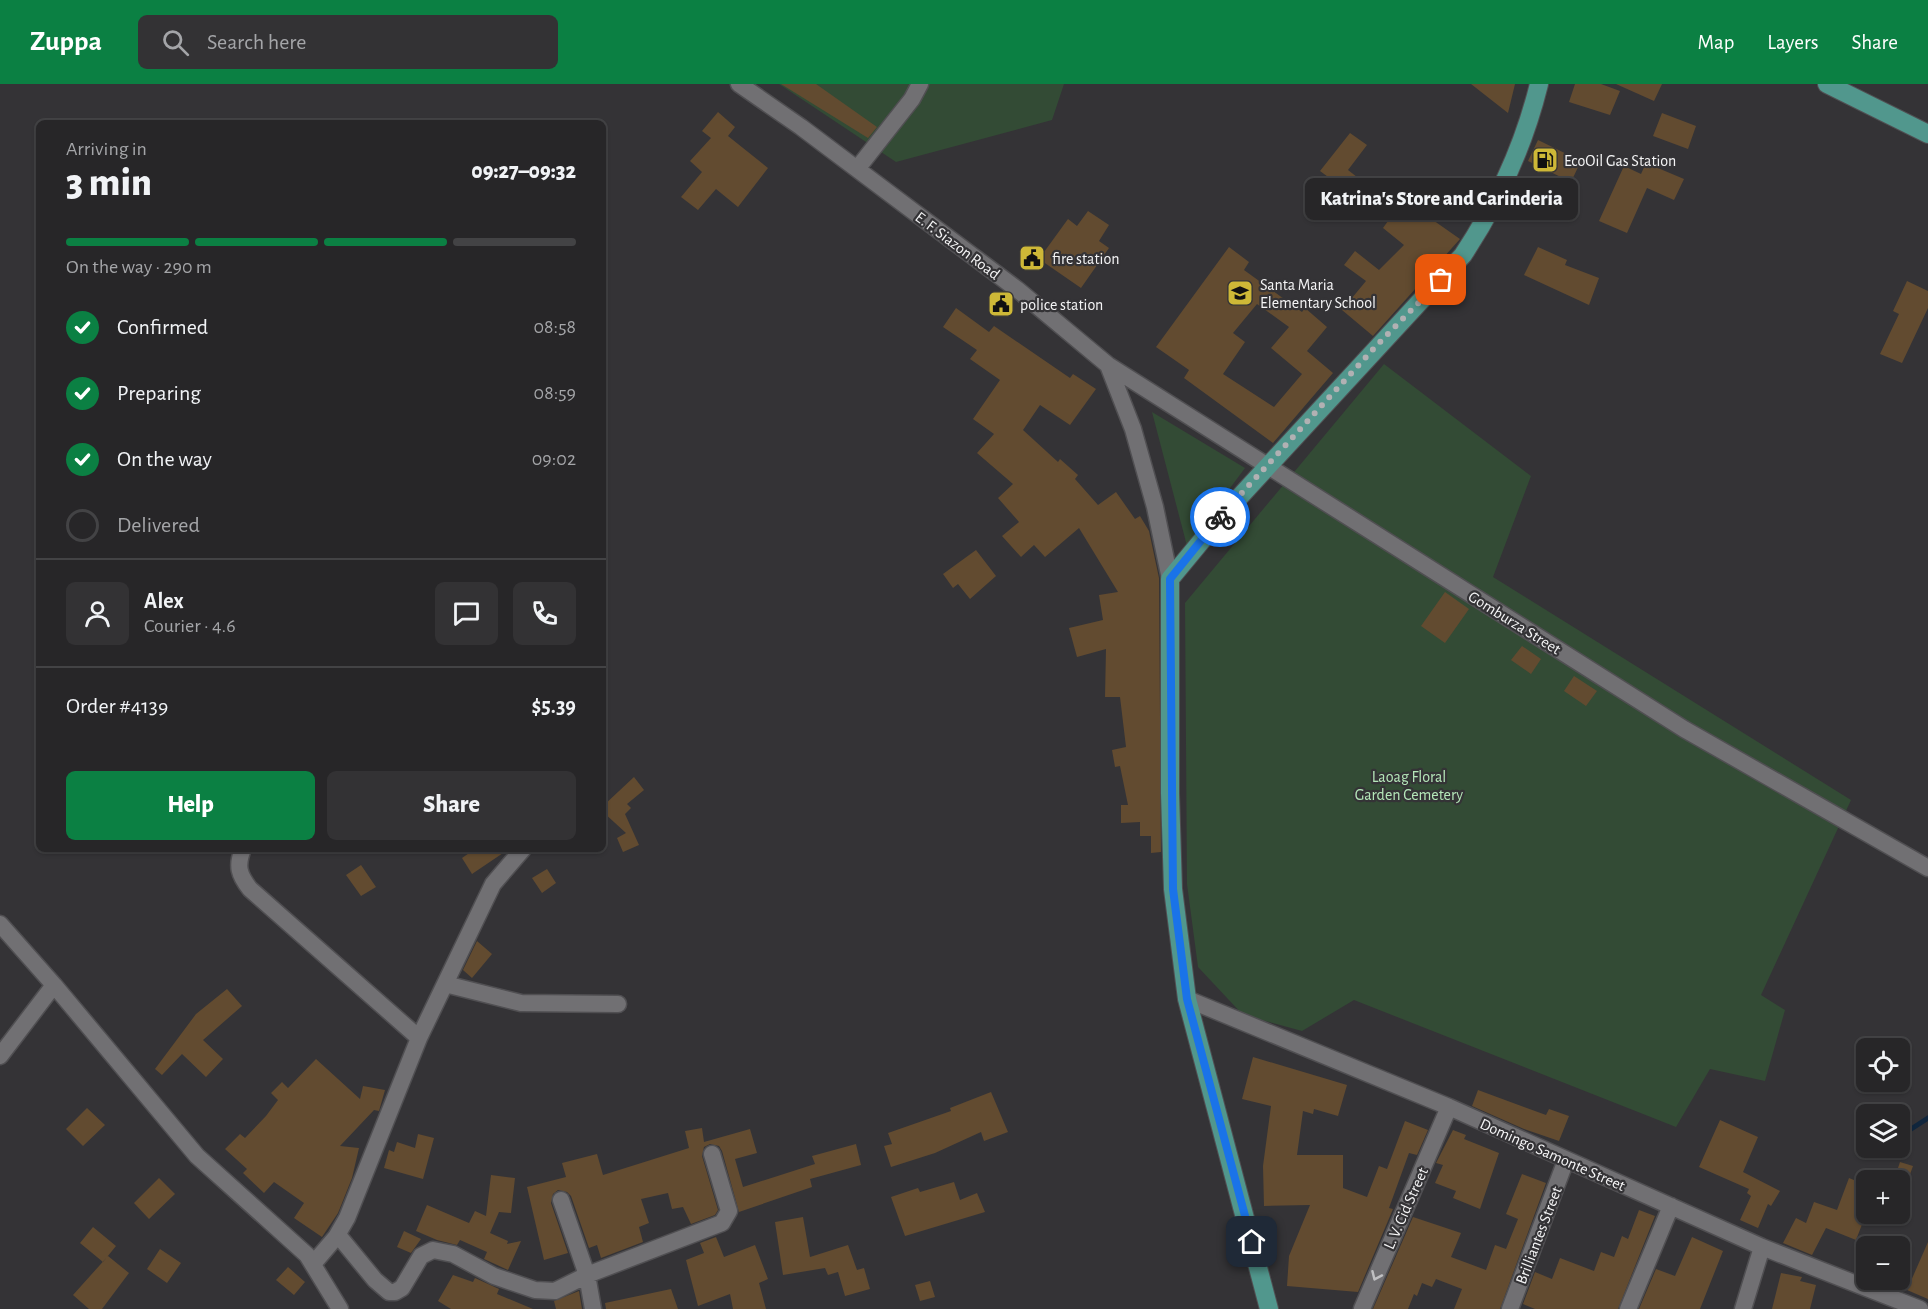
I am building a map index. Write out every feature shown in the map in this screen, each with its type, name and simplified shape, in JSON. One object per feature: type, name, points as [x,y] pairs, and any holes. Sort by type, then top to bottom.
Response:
[{"type":"main road","points":[[1269,1309],[1187,999],[1173,889],[1170,579],[1221,516],[1463,255],[1485,222],[1513,161],[1529,123],[1539,84]]},
{"type":"main road","points":[[1827,84],[1928,134]]},
{"type":"street","name":"E. F. Siazon Road","points":[[738,84],[857,169],[1034,302],[1108,364],[1133,429],[1153,497],[1170,579]]},
{"type":"street","points":[[857,169],[912,99],[920,84]]},
{"type":"street","name":"Gomburza Street","points":[[1108,364],[1684,729],[1928,868]]},
{"type":"street","points":[[242,852],[238,867],[240,877],[250,889],[419,1038]]},
{"type":"street","points":[[313,1264],[338,1235],[359,1189],[419,1038],[493,884],[520,852]]},
{"type":"street","points":[[0,924],[54,985],[196,1156],[237,1195],[286,1233],[313,1264],[340,1309]]},
{"type":"street","points":[[445,984],[521,1003],[618,1004]]},
{"type":"street","points":[[0,1056],[54,985]]},
{"type":"street","name":"Domingo Samonte Street","points":[[1187,999],[1449,1107],[1762,1247],[1920,1309]]},
{"type":"street","name":"L. V. Cid Street","points":[[1362,1309],[1449,1107]]},
{"type":"street","points":[[338,1235],[375,1280],[389,1292],[395,1292],[402,1287],[421,1256],[433,1250],[453,1254],[494,1276],[535,1290],[555,1291],[587,1275],[722,1223],[729,1211],[712,1154]]},
{"type":"street","name":"Brilliantes Street","points":[[1510,1309],[1566,1160]]},
{"type":"street","points":[[561,1200],[587,1275],[593,1309]]},
{"type":"street","points":[[1629,1309],[1671,1206]]},
{"type":"street","points":[[1743,1309],[1762,1247]]},
{"type":"green space","points":[[779,84],[1064,84],[1052,120],[896,162]]},
{"type":"green space","name":"Laoag Floral Garden Cemetery","points":[[1384,364],[1531,476],[1493,577],[1851,800],[1761,995],[1785,1010],[1765,1081],[1710,1069],[1676,1127],[1354,1000],[1302,1031],[1243,1015],[1198,967],[1187,884],[1185,603]]},
{"type":"green space","points":[[1152,412],[1245,468],[1187,546]]},
{"type":"building","points":[[781,84],[816,84],[877,127],[868,138]]},
{"type":"building","points":[[1471,84],[1515,84],[1508,113]]},
{"type":"building","points":[[1575,84],[1601,84],[1620,91],[1610,115],[1569,102]]},
{"type":"building","points":[[1616,84],[1662,84],[1654,101]]},
{"type":"building","points":[[718,112],[735,127],[728,136],[768,168],[738,207],[716,189],[698,210],[681,197],[702,172],[690,161],[711,138],[702,131]]},
{"type":"building","points":[[1662,113],[1696,126],[1688,149],[1653,136]]},
{"type":"building","points":[[1350,133],[1367,145],[1348,170],[1371,188],[1376,181],[1403,202],[1408,195],[1433,214],[1430,218],[1460,239],[1373,336],[1342,310],[1366,281],[1344,265],[1355,251],[1379,270],[1404,245],[1383,228],[1388,221],[1320,171]]},
{"type":"building","points":[[1538,140],[1581,161],[1571,182],[1528,161]]},
{"type":"building","points":[[1646,163],[1684,179],[1674,200],[1647,188],[1627,233],[1599,221],[1624,166],[1641,174]]},
{"type":"building","points":[[1088,211],[1109,225],[1099,241],[1109,248],[1081,288],[1039,259],[1068,219],[1077,226]]},
{"type":"building","name":"Santa Maria Elementary School","points":[[1229,247],[1249,262],[1244,270],[1302,312],[1305,308],[1327,327],[1307,351],[1333,373],[1273,443],[1184,378],[1189,370],[1156,347]],"holes":[[[1257,304],[1289,327],[1271,348],[1302,374],[1274,407],[1223,374],[1245,342],[1233,333]]]},
{"type":"building","points":[[1538,247],[1567,260],[1565,265],[1599,278],[1589,305],[1524,275]]},
{"type":"building","points":[[1907,281],[1928,291],[1928,308],[1902,363],[1880,354],[1899,314],[1893,311]]},
{"type":"building","points":[[956,308],[989,332],[994,326],[1070,378],[1073,374],[1096,389],[1070,425],[1040,405],[1023,430],[1058,462],[1060,459],[1078,475],[1075,479],[1098,505],[1116,492],[1135,519],[1140,516],[1149,531],[1159,578],[1161,852],[1151,853],[1151,836],[1140,836],[1140,822],[1121,823],[1121,805],[1128,805],[1120,766],[1115,767],[1112,750],[1126,747],[1120,697],[1105,697],[1106,649],[1077,657],[1069,628],[1103,620],[1099,595],[1118,592],[1079,528],[1045,557],[1034,545],[1021,557],[1002,536],[1019,522],[998,498],[1013,484],[977,453],[994,434],[973,419],[1000,380],[970,359],[977,350],[943,327]]},
{"type":"building","points":[[976,550],[996,576],[970,599],[958,584],[953,588],[943,574]]},
{"type":"building","points":[[1445,592],[1469,609],[1445,643],[1421,626]]},
{"type":"building","points":[[1522,646],[1541,659],[1531,674],[1511,660]]},
{"type":"building","points":[[1574,676],[1597,691],[1586,706],[1564,691]]},
{"type":"building","points":[[634,777],[644,790],[627,804],[631,808],[625,814],[639,845],[623,852],[617,838],[626,833],[606,815],[606,803]]},
{"type":"building","points":[[471,852],[505,852],[472,874],[462,858]]},
{"type":"building","points":[[361,865],[376,887],[361,896],[346,875]]},
{"type":"building","points":[[547,869],[556,883],[542,893],[532,878]]},
{"type":"building","points":[[477,941],[492,954],[472,978],[463,970]]},
{"type":"building","points":[[227,989],[242,1006],[203,1040],[223,1059],[206,1077],[182,1054],[162,1075],[155,1069],[196,1014]]},
{"type":"building","points":[[1253,1057],[1347,1085],[1338,1116],[1314,1109],[1313,1114],[1303,1111],[1297,1155],[1343,1155],[1343,1188],[1367,1197],[1379,1166],[1387,1169],[1405,1121],[1428,1130],[1417,1155],[1409,1153],[1389,1208],[1393,1209],[1358,1292],[1287,1286],[1289,1256],[1310,1205],[1264,1206],[1263,1166],[1271,1106],[1242,1099]]},
{"type":"building","points":[[316,1059],[360,1099],[363,1086],[385,1090],[379,1111],[374,1110],[340,1146],[359,1148],[352,1178],[338,1213],[322,1237],[294,1218],[304,1203],[274,1182],[264,1193],[243,1173],[247,1169],[225,1149],[240,1134],[245,1138],[266,1116],[278,1100],[271,1093],[282,1082],[288,1088]]},
{"type":"building","points":[[1478,1090],[1546,1115],[1549,1109],[1569,1116],[1559,1141],[1524,1129],[1472,1106]]},
{"type":"building","points":[[991,1092],[1008,1132],[984,1141],[981,1132],[935,1153],[891,1167],[884,1146],[892,1144],[888,1133],[951,1111],[950,1108]]},
{"type":"building","points":[[87,1108],[105,1125],[83,1146],[66,1129]]},
{"type":"building","points":[[1720,1120],[1758,1137],[1743,1172],[1780,1191],[1771,1206],[1768,1204],[1758,1228],[1740,1220],[1751,1196],[1747,1193],[1749,1189],[1699,1167]]},
{"type":"building","points":[[702,1128],[704,1142],[750,1129],[757,1153],[735,1159],[743,1187],[815,1164],[812,1156],[856,1144],[861,1165],[810,1179],[812,1187],[739,1212],[722,1151],[719,1146],[710,1144],[704,1147],[702,1156],[718,1210],[715,1215],[691,1224],[683,1207],[672,1209],[668,1193],[641,1199],[649,1223],[639,1227],[643,1242],[601,1258],[597,1245],[589,1248],[571,1196],[567,1192],[558,1190],[553,1194],[551,1203],[568,1253],[544,1260],[527,1187],[566,1177],[562,1163],[597,1154],[603,1175],[689,1148],[685,1131]]},
{"type":"building","points":[[1453,1130],[1466,1135],[1464,1139],[1499,1153],[1480,1209],[1453,1198],[1456,1191],[1435,1183],[1443,1165],[1436,1163]]},
{"type":"building","points":[[418,1134],[434,1138],[423,1179],[384,1168],[389,1150],[394,1152],[397,1142],[415,1148]]},
{"type":"building","points":[[1900,1162],[1913,1166],[1910,1174],[1910,1170],[1897,1170]]},
{"type":"building","points":[[1522,1174],[1546,1183],[1500,1309],[1454,1309],[1462,1289],[1436,1279],[1432,1287],[1422,1283],[1417,1296],[1414,1294],[1408,1309],[1373,1309],[1413,1217],[1461,1233],[1451,1257],[1486,1270],[1495,1245],[1506,1249],[1518,1219],[1506,1214]]},
{"type":"building","points":[[491,1175],[515,1178],[511,1213],[499,1212],[490,1233],[508,1241],[507,1244],[521,1241],[508,1270],[484,1259],[487,1252],[460,1240],[457,1245],[416,1231],[427,1205],[469,1223],[475,1211],[486,1216]]},
{"type":"building","points":[[159,1178],[175,1194],[149,1219],[134,1203]]},
{"type":"building","points":[[1849,1178],[1856,1181],[1856,1224],[1862,1224],[1856,1240],[1826,1228],[1812,1255],[1783,1243],[1796,1218],[1806,1223],[1814,1202],[1837,1210]]},
{"type":"building","points":[[954,1182],[960,1200],[977,1193],[985,1212],[905,1236],[891,1197],[918,1188],[920,1192]]},
{"type":"building","points":[[1639,1210],[1655,1216],[1618,1309],[1535,1309],[1523,1304],[1535,1272],[1552,1279],[1560,1258],[1594,1271],[1601,1252],[1614,1257],[1622,1236],[1628,1239]]},
{"type":"building","points":[[803,1217],[810,1257],[848,1245],[857,1270],[864,1268],[870,1289],[845,1296],[838,1272],[828,1275],[825,1268],[783,1275],[775,1222]]},
{"type":"building","points":[[93,1227],[116,1246],[103,1262],[80,1243]]},
{"type":"building","points":[[404,1231],[421,1239],[411,1253],[397,1247]]},
{"type":"building","points":[[716,1237],[724,1257],[755,1245],[768,1279],[759,1283],[766,1309],[733,1309],[730,1294],[698,1306],[686,1260],[704,1253],[700,1243]]},
{"type":"building","points":[[1692,1237],[1723,1251],[1700,1309],[1639,1309],[1656,1269],[1675,1276]]},
{"type":"building","points":[[1928,1242],[1928,1299],[1907,1290],[1910,1290],[1910,1283]]},
{"type":"building","points":[[160,1249],[181,1263],[167,1283],[147,1269]]},
{"type":"building","points":[[108,1256],[129,1273],[102,1309],[89,1309],[73,1295]]},
{"type":"building","points":[[288,1267],[305,1282],[294,1295],[276,1280]]},
{"type":"building","points":[[1781,1273],[1802,1277],[1800,1281],[1816,1285],[1810,1309],[1772,1309]]},
{"type":"building","points":[[453,1275],[473,1282],[475,1278],[499,1289],[497,1294],[533,1309],[451,1309],[438,1301]]},
{"type":"building","points":[[930,1281],[935,1297],[920,1301],[915,1285]]},
{"type":"building","points":[[671,1289],[678,1309],[606,1309],[605,1303]]},
{"type":"building","points":[[579,1291],[582,1309],[556,1309],[554,1301]]},
{"type":"waterway","points":[[1910,1130],[1928,1118]]},
{"type":"way so far","points":[[1220,517],[1377,345],[1441,280]]},
{"type":"place","name":"EcoOil Gas Station","points":[[1545,160]]},
{"type":"place","name":"fire station","points":[[1032,258]]},
{"type":"place","name":"Katrina's Store and Carinderia","points":[[1441,280]]},
{"type":"place","name":"Santa Maria Elementary School","points":[[1240,293]]},
{"type":"place","name":"police station","points":[[1001,304]]},
{"type":"route","points":[[1220,517],[1170,579],[1170,792],[1173,889],[1187,999],[1252,1242]]}]
